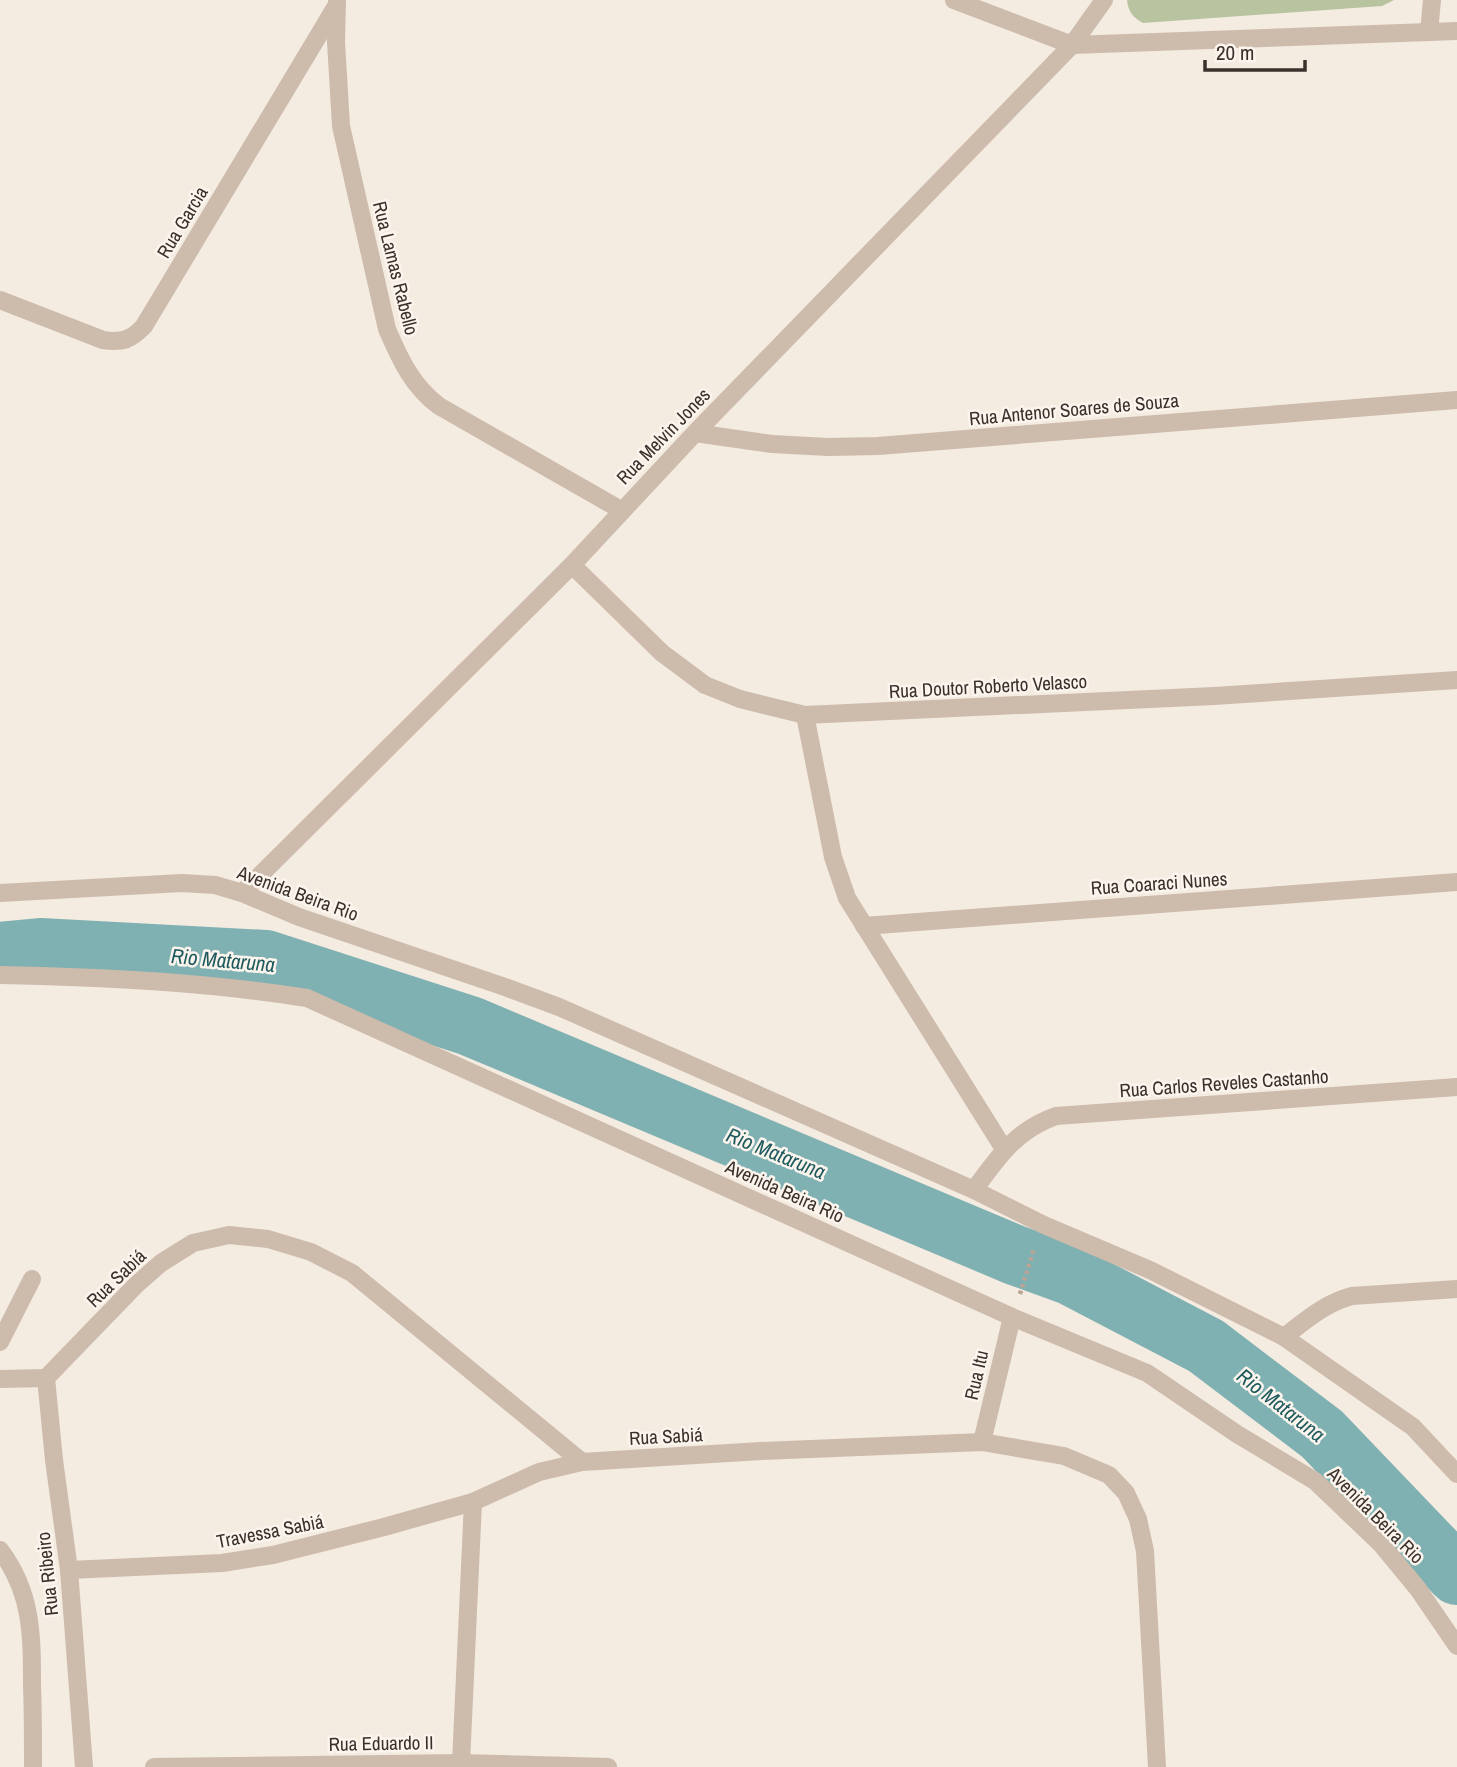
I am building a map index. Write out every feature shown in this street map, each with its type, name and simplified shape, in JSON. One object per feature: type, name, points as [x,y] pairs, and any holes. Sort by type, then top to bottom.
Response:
[{"type":"street","points":[[954,0],[1072,46],[1457,31]]},
{"type":"street","name":"Rua Melvin Jones","points":[[242,893],[572,565],[695,433],[1072,46],[1104,0]]},
{"type":"street","points":[[1429,32],[1432,0]]},
{"type":"street","name":"Rua Garcia","points":[[0,300],[103,340],[127,340],[137,333],[144,326],[337,2]]},
{"type":"street","name":"Rua Lamas Rabello","points":[[337,2],[336,42],[341,126],[387,329],[400,360],[414,382],[439,406],[621,510]]},
{"type":"street","name":"Rua Antenor Soares de Souza","points":[[695,433],[772,444],[878,446],[1457,400]]},
{"type":"street","name":"Rua Doutor Roberto Velasco","points":[[572,565],[662,653],[705,685],[740,699],[805,715],[1214,696],[1457,680]]},
{"type":"street","points":[[805,715],[832,857],[847,898],[1004,1149]]},
{"type":"street","name":"Rua Coaraci Nunes","points":[[864,926],[1457,882]]},
{"type":"street","name":"Avenida Beira Rio","points":[[0,893],[183,883],[215,885],[559,1007],[1150,1270],[1284,1337],[1413,1427],[1457,1475]]},
{"type":"street","name":"Avenida Beira Rio","points":[[0,975],[174,981],[307,998],[1012,1317],[1147,1373],[1237,1434],[1315,1481],[1381,1544],[1419,1589],[1457,1646]]},
{"type":"street","name":"Rua Carlos Reveles Castanho","points":[[974,1190],[1004,1149],[1024,1130],[1056,1116],[1457,1087]]},
{"type":"street","name":"Rua Sabiá","points":[[46,1378],[136,1285],[161,1263],[192,1243],[229,1235],[268,1239],[311,1252],[352,1273],[582,1462],[982,1442],[1064,1456],[1109,1475],[1126,1493],[1138,1519],[1145,1551],[1157,1767]]},
{"type":"street","points":[[0,1342],[32,1279]]},
{"type":"street","points":[[1284,1337],[1321,1308],[1337,1300],[1352,1296],[1457,1289]]},
{"type":"street","name":"Rua Itu","points":[[982,1442],[1012,1317]]},
{"type":"street","points":[[0,1379],[46,1378]]},
{"type":"street","name":"Rua Ribeiro","points":[[46,1378],[69,1570],[84,1767]]},
{"type":"street","name":"Travessa Sabiá","points":[[69,1570],[222,1563],[273,1555],[473,1502],[539,1472],[582,1462]]},
{"type":"street","points":[[461,1763],[473,1502]]},
{"type":"street","points":[[0,1550],[24,1593],[32,1633],[33,1767]]},
{"type":"street","name":"Rua Eduardo II","points":[[154,1767],[461,1763],[608,1767]]},
{"type":"path","points":[[1026,1277],[1033,1251]]},
{"type":"green space","points":[[1127,0],[1394,0],[1382,6],[1143,23],[1132,14]]},
{"type":"waterway","name":"Rio Mataruna","points":[[0,952],[40,948],[266,960],[470,1026],[1015,1255],[1070,1275],[1206,1346],[1322,1434],[1457,1575]]}]
